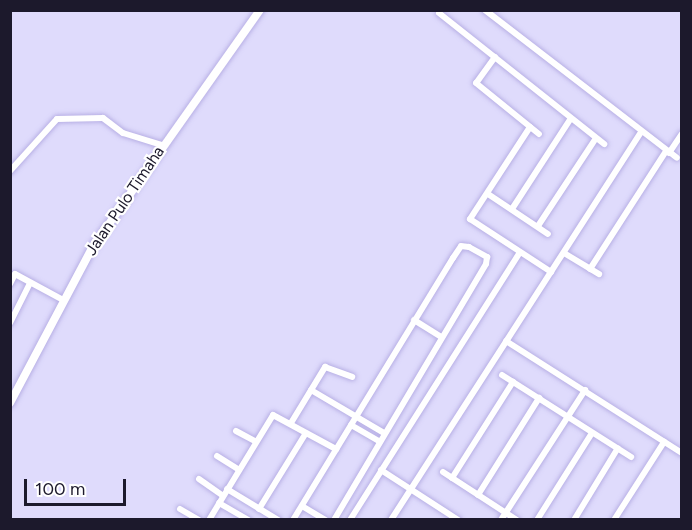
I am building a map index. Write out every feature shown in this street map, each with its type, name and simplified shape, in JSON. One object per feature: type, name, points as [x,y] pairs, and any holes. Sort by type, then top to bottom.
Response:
[{"type":"street","name":"Jalan Pulo Timaha","points":[[10,404],[63,300],[159,143],[260,10]]},
{"type":"street","points":[[445,18],[451,10]]},
{"type":"street","points":[[485,10],[640,133],[676,158]]},
{"type":"street","points":[[439,13],[604,144]]},
{"type":"street","points":[[495,57],[476,83],[539,134]]},
{"type":"street","points":[[10,171],[57,119],[99,117],[123,133],[149,137],[159,143]]},
{"type":"street","points":[[512,209],[571,118]]},
{"type":"street","points":[[530,127],[488,194],[467,218],[551,272]]},
{"type":"street","points":[[391,519],[640,133]]},
{"type":"street","points":[[590,269],[681,134]]},
{"type":"street","points":[[538,226],[596,138]]},
{"type":"street","points":[[488,194],[548,234]]},
{"type":"street","points":[[293,519],[461,246],[482,254],[486,264],[334,519]]},
{"type":"street","points":[[350,519],[520,252]]},
{"type":"street","points":[[564,253],[599,274]]},
{"type":"street","points":[[10,284],[15,274],[63,300]]},
{"type":"street","points":[[10,323],[30,283]]},
{"type":"street","points":[[414,320],[441,337]]},
{"type":"street","points":[[506,341],[681,453]]},
{"type":"street","points":[[291,423],[329,365],[352,377]]},
{"type":"street","points":[[502,375],[631,457]]},
{"type":"street","points":[[452,478],[513,382]]},
{"type":"street","points":[[311,390],[384,433]]},
{"type":"street","points":[[501,519],[585,390]]},
{"type":"street","points":[[478,495],[539,398]]},
{"type":"street","points":[[209,519],[273,415],[336,449]]},
{"type":"street","points":[[351,425],[379,441]]},
{"type":"street","points":[[236,431],[255,441]]},
{"type":"street","points":[[259,509],[306,433]]},
{"type":"street","points":[[537,519],[592,433]]},
{"type":"street","points":[[614,519],[664,442]]},
{"type":"street","points":[[574,519],[618,448]]},
{"type":"street","points":[[218,456],[238,469]]},
{"type":"street","points":[[381,470],[458,519]]},
{"type":"street","points":[[443,472],[517,519]]},
{"type":"street","points":[[199,479],[222,496]]},
{"type":"street","points":[[227,489],[278,519]]},
{"type":"street","points":[[219,503],[249,519]]},
{"type":"street","points":[[302,506],[325,519]]},
{"type":"street","points":[[180,508],[199,519]]}]
